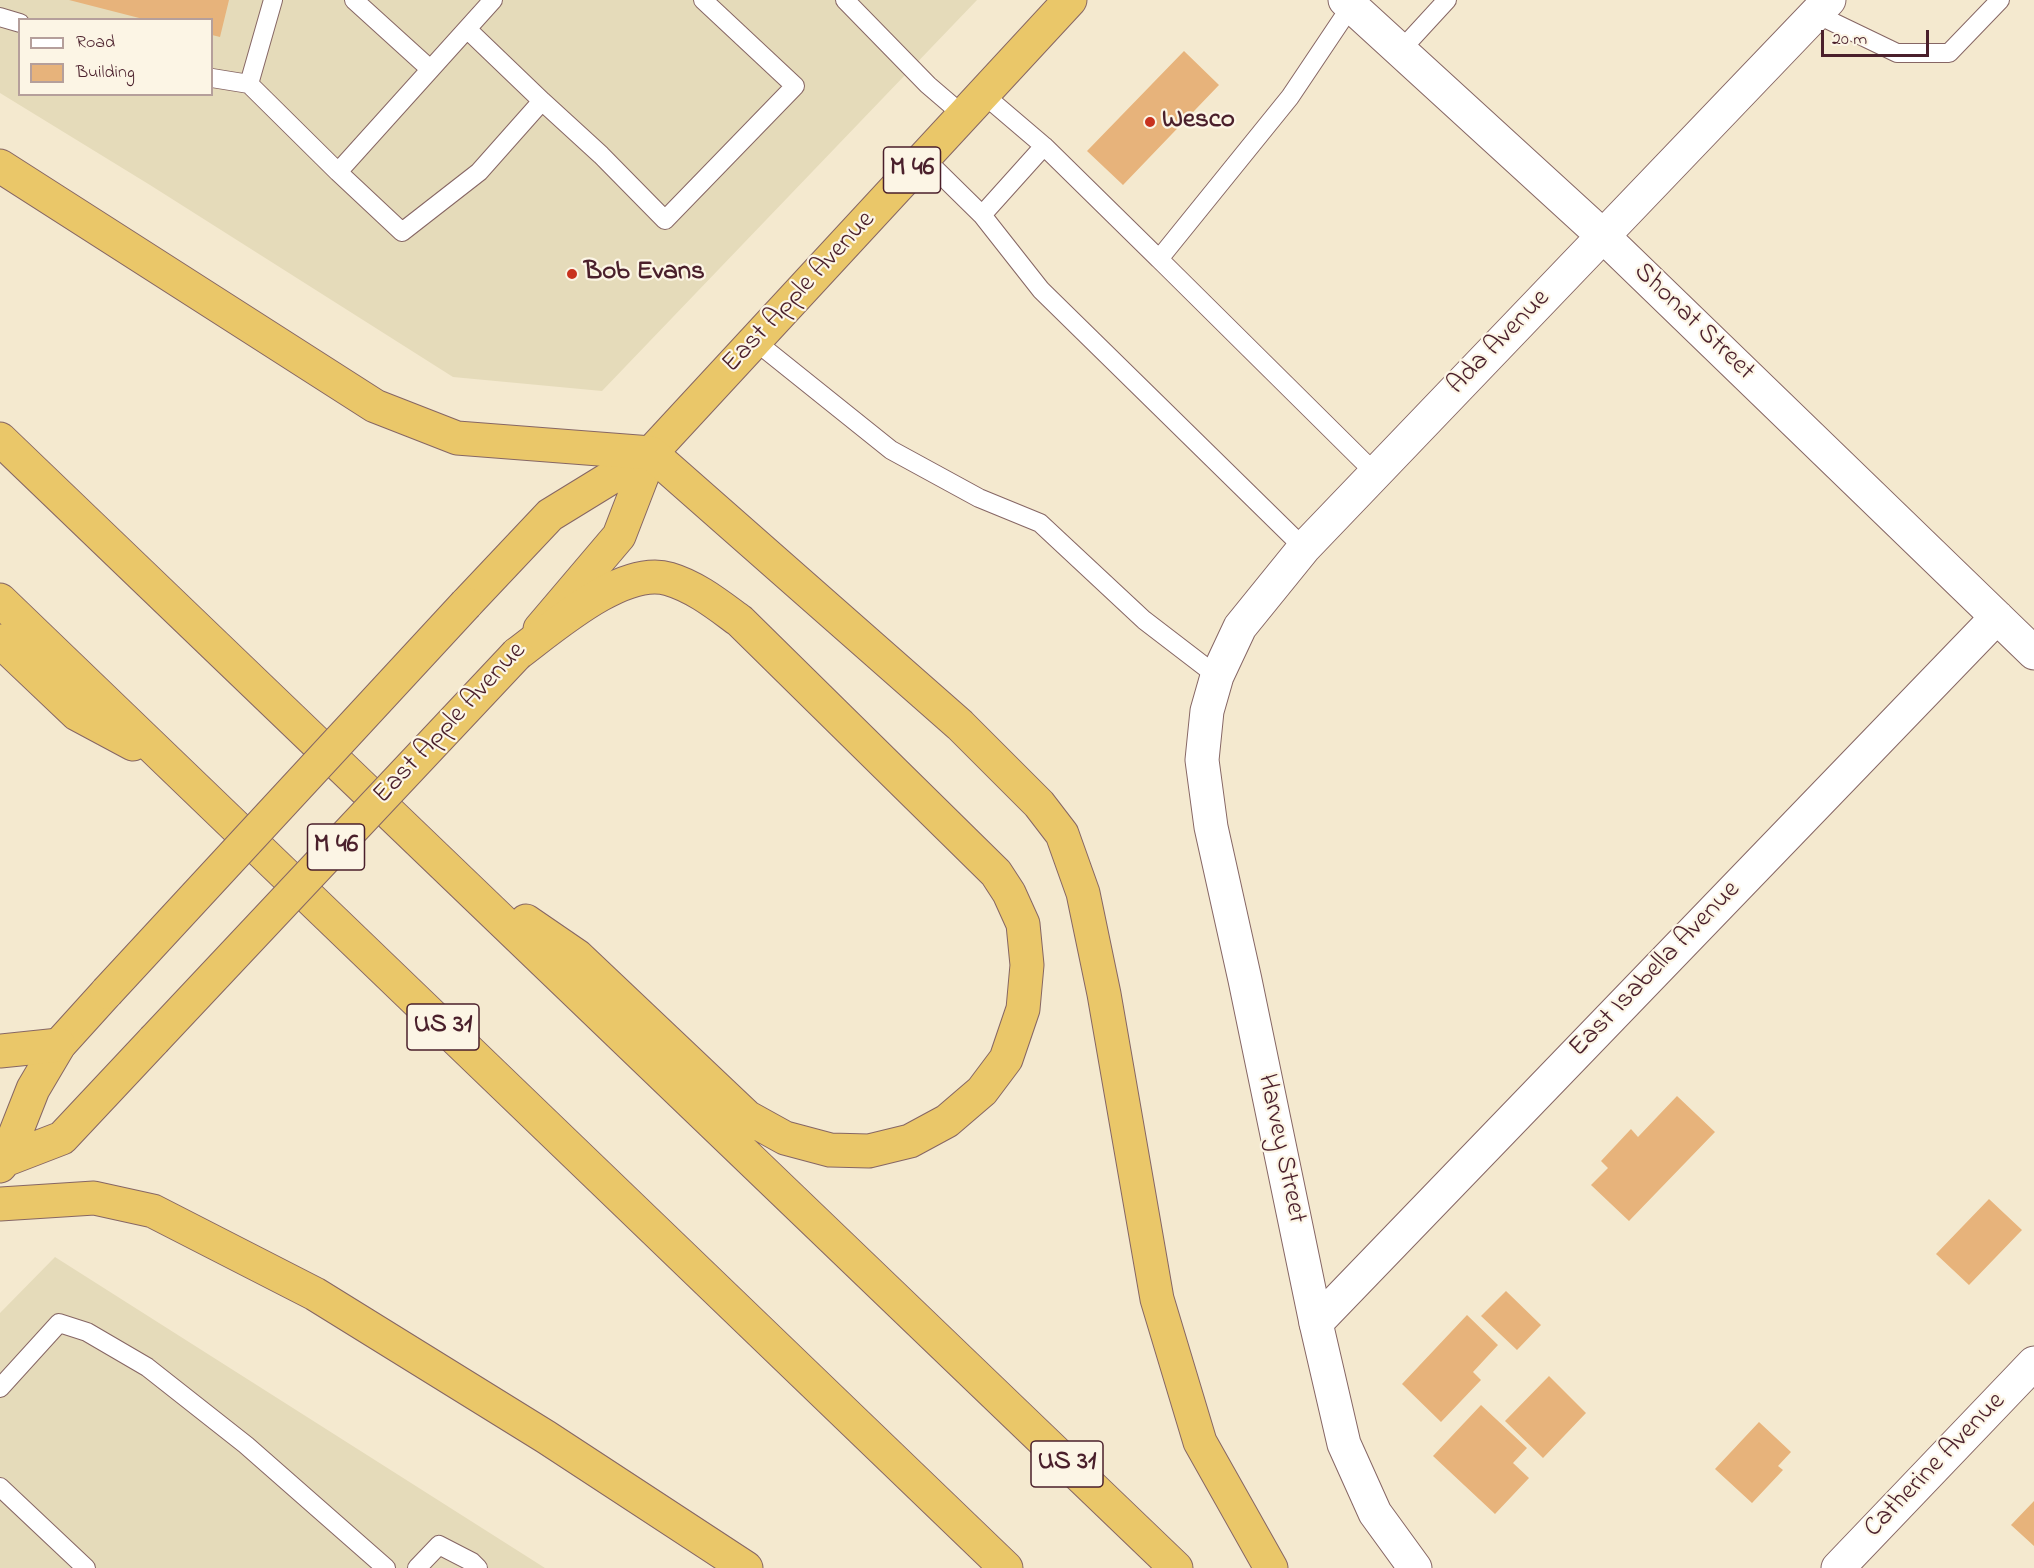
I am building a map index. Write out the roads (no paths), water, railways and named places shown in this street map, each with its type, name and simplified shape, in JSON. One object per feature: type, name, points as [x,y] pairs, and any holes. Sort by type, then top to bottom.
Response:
[{"type":"highway","name":"East Apple Avenue","points":[[3,1163],[33,1089],[59,1045],[107,992],[550,515],[651,453],[1070,0]]},
{"type":"highway","points":[[0,166],[375,406],[457,438],[651,453],[960,725],[1039,804],[1062,834],[1083,893],[1157,1299],[1200,1442],[1271,1568]]},
{"type":"highway","name":"US 31","points":[[0,439],[1176,1568]]},
{"type":"highway","name":"East Apple Avenue","points":[[3,1163],[62,1138],[518,654],[619,536],[651,453]]},
{"type":"highway","points":[[447,867],[577,956],[747,1117],[785,1138],[830,1150],[869,1151],[910,1141],[947,1121],[982,1091],[1006,1059],[1023,1009],[1027,965],[1023,924],[1009,893],[996,873],[740,621],[704,594],[667,578],[640,579],[604,592],[518,654]]},
{"type":"highway","name":"US 31","points":[[0,600],[1006,1568]]},
{"type":"highway","points":[[0,641],[77,714],[167,762]]},
{"type":"highway","points":[[0,1051],[59,1045]]},
{"type":"highway","points":[[0,1204],[94,1198],[153,1211],[315,1294],[546,1437],[746,1568]]},
{"type":"street","name":"Shonat Street","points":[[1348,3],[1602,236],[2034,653]]},
{"type":"street","name":"Ada Avenue","points":[[1207,711],[1217,676],[1240,627],[1304,548],[1822,7]]},
{"type":"street","name":"East Isabella Avenue","points":[[1316,1323],[1997,617]]},
{"type":"street","name":"Harvey Street","points":[[1207,711],[1202,760],[1211,826],[1316,1323],[1344,1444],[1375,1513],[1415,1568]]},
{"type":"street","name":"Catherine Avenue","points":[[1838,1568],[2034,1363]]},
{"type":"lane","points":[[249,84],[273,0]]},
{"type":"lane","points":[[354,0],[430,69]]},
{"type":"lane","points":[[338,172],[493,0]]},
{"type":"lane","points":[[467,29],[601,155],[664,220],[795,86],[703,0]]},
{"type":"lane","points":[[1401,50],[1447,0]]},
{"type":"lane","points":[[1822,7],[1897,53],[1949,53],[2000,0]]},
{"type":"lane","points":[[855,3],[928,85],[973,105],[1044,146],[1375,473]]},
{"type":"lane","points":[[1159,259],[1290,97],[1348,3]]},
{"type":"lane","points":[[0,17],[18,22]]},
{"type":"lane","points":[[213,78],[249,84],[402,232],[479,172],[542,101]]},
{"type":"lane","points":[[982,215],[1044,146]]},
{"type":"lane","points":[[924,158],[982,215],[1041,290],[1304,548]]},
{"type":"lane","points":[[755,341],[891,450],[979,498],[1040,524],[1144,620],[1217,676]]},
{"type":"lane","points":[[0,1388],[58,1323],[87,1332],[147,1367],[246,1445],[386,1568]]},
{"type":"lane","points":[[0,1487],[86,1568]]},
{"type":"lane","points":[[417,1568],[439,1545],[472,1562],[478,1568]]},
{"type":"place","name":"Wesco","points":[[1150,122]]},
{"type":"place","name":"Bob Evans","points":[[572,274]]}]
